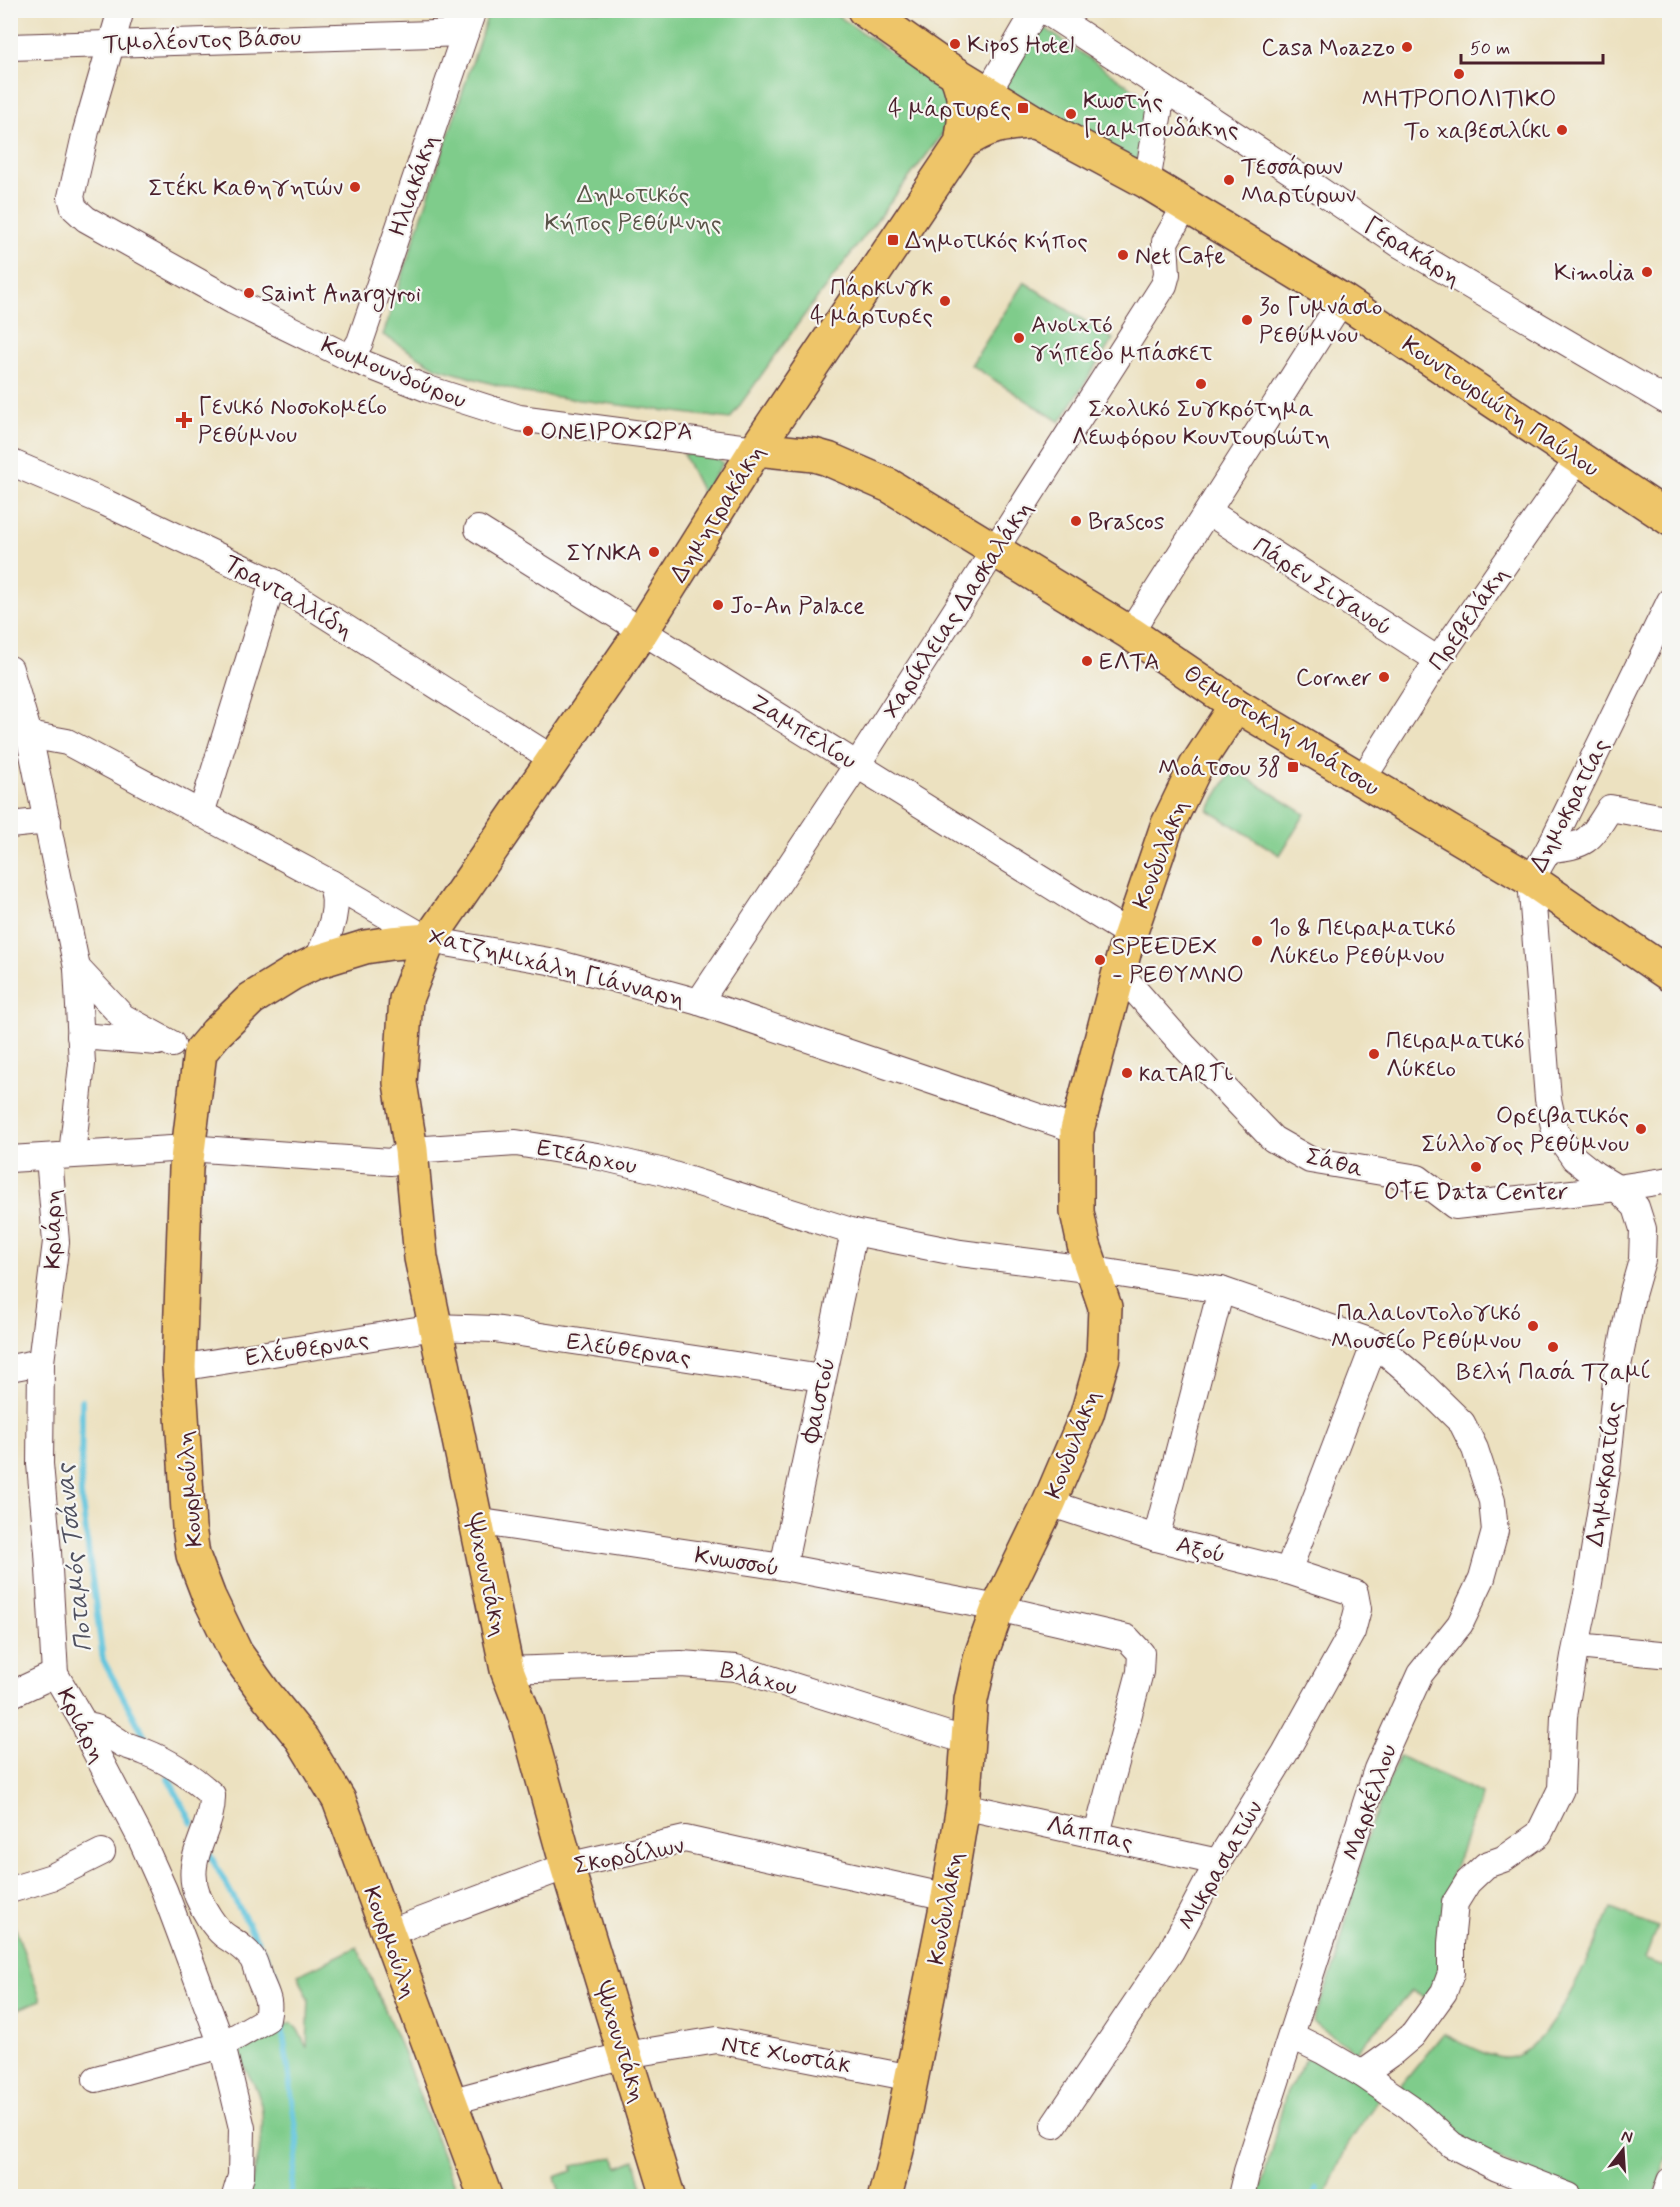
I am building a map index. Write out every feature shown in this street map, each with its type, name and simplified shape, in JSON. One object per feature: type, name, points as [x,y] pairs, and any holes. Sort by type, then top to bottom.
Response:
[{"type":"main road","points":[[864,10],[987,94],[1147,182]]},
{"type":"main road","name":"Δημητρακάκη","points":[[429,940],[642,631],[756,448],[961,144],[965,122],[964,96],[956,74]]},
{"type":"main road","points":[[961,144],[980,131],[1008,123],[1035,122]]},
{"type":"main road","name":"Κουντουριώτη Παύλου","points":[[1147,182],[1342,300],[1670,519]]},
{"type":"main road","name":"Θεμιστοκλή Μοάτσου","points":[[756,448],[821,457],[890,486],[1130,633],[1236,705],[1531,880],[1670,975]]},
{"type":"main road","name":"Κονδυλάκη","points":[[885,2196],[912,2078],[948,1897],[963,1806],[971,1700],[981,1655],[998,1608],[1049,1503],[1088,1414],[1103,1358],[1105,1307],[1084,1245],[1077,1212],[1077,1130],[1118,971],[1167,826],[1196,766],[1236,705]]},
{"type":"main road","points":[[186,1048],[216,1033],[251,999],[292,973],[365,947],[391,942],[429,940]]},
{"type":"main road","name":"Ψυχουντάκη","points":[[429,940],[406,999],[400,1083],[411,1150],[422,1258],[435,1327],[507,1670],[526,1719],[567,1866],[668,2196]]},
{"type":"main road","name":"Κουρμούλη","points":[[186,1048],[187,1148],[179,1368],[189,1527],[193,1555],[209,1597],[236,1653],[302,1739],[339,1800],[485,2196]]},
{"type":"street","points":[[111,43],[121,10]]},
{"type":"street","points":[[987,94],[1036,10]]},
{"type":"street","points":[[1044,10],[1163,88],[1147,182]]},
{"type":"street","name":"Τιμολέοντος Βάσου","points":[[10,46],[111,43],[469,22]]},
{"type":"street","name":"Ηλιακάκη","points":[[350,358],[360,342],[469,22]]},
{"type":"street","name":"Κουμουνδούρου","points":[[111,43],[86,130],[71,197],[78,213],[99,228],[233,301],[350,358],[428,389],[519,418],[756,448]]},
{"type":"street","name":"Γερακάρη","points":[[1163,88],[1399,244],[1670,403]]},
{"type":"street","name":"Χαρίκλειας Δασκαλάκη","points":[[699,1002],[857,765],[1164,285],[1167,274],[1165,242],[1186,205]]},
{"type":"street","points":[[1130,633],[1342,300]]},
{"type":"street","name":"Πρεβελάκη","points":[[1362,780],[1438,660],[1578,459]]},
{"type":"street","name":"Τρανταλλίδη","points":[[10,462],[106,503],[273,582],[553,759]]},
{"type":"street","name":"Πάρεν Σιγανού","points":[[1209,512],[1438,660]]},
{"type":"street","name":"Ζαμπελίου","points":[[478,528],[1129,934]]},
{"type":"street","points":[[201,814],[273,582]]},
{"type":"street","name":"Δημοκρατίας","points":[[1362,2074],[1413,2035],[1444,1992],[1451,1973],[1455,1903],[1468,1882],[1486,1865],[1503,1859],[1539,1834],[1561,1789],[1564,1716],[1607,1470],[1617,1371],[1632,1294],[1642,1260],[1643,1229],[1636,1207],[1617,1188],[1574,1158],[1555,1131],[1548,1098],[1531,880],[1549,849],[1670,601]]},
{"type":"street","name":"Κριάρη","points":[[10,669],[29,735],[77,968],[82,1064],[61,1155],[56,1242],[41,1362],[40,1464],[55,1674],[86,1727],[91,1743],[141,1839],[164,1890],[222,2045],[242,2128],[241,2176],[235,2196]]},
{"type":"street","name":"Χατζημιχάλη Γιάνναρη","points":[[29,735],[67,742],[331,883],[429,940],[549,961],[699,1002],[1077,1130]]},
{"type":"street","points":[[1549,849],[1571,848],[1583,843],[1594,833],[1610,808],[1670,819]]},
{"type":"street","points":[[10,825],[48,821]]},
{"type":"street","points":[[316,963],[336,907],[331,883]]},
{"type":"street","points":[[77,968],[123,1017],[186,1048]]},
{"type":"street","name":"Σάθα","points":[[1118,971],[1185,1047],[1273,1139],[1310,1160],[1419,1178],[1455,1206],[1670,1180]]},
{"type":"street","points":[[80,1036],[116,1037],[186,1048]]},
{"type":"street","name":"Ετεάρχου","points":[[10,1159],[187,1148],[391,1162],[411,1150],[516,1143],[597,1156],[664,1172],[854,1233],[960,1253],[1094,1270],[1221,1290],[1375,1343]]},
{"type":"street","name":"Φαιστού","points":[[783,1567],[854,1233]]},
{"type":"street","points":[[1156,1538],[1221,1290]]},
{"type":"street","name":"Ελέυθερνας","points":[[179,1368],[435,1327]]},
{"type":"street","name":"Ελεύθερνας","points":[[435,1327],[494,1329],[822,1378]]},
{"type":"street","points":[[1288,1571],[1375,1343]]},
{"type":"street","name":"Μαρκέλλου","points":[[1241,2196],[1247,2171],[1377,1769],[1420,1674],[1460,1624],[1482,1578],[1495,1531],[1492,1501],[1475,1449],[1462,1423],[1417,1379],[1375,1343]]},
{"type":"street","points":[[10,1368],[41,1362]]},
{"type":"street","name":"Αξού","points":[[1049,1503],[1156,1538],[1288,1571],[1355,1593]]},
{"type":"street","name":"Κνωσσού","points":[[475,1521],[783,1567],[998,1608],[1127,1638],[1140,1653],[1140,1672],[1096,1834]]},
{"type":"street","name":"Μικρασιατών","points":[[1054,2125],[1171,1951],[1218,1862],[1285,1753],[1352,1632],[1358,1609],[1355,1593]]},
{"type":"street","points":[[1577,1646],[1670,1655]]},
{"type":"street","name":"Βλάχου","points":[[507,1670],[681,1664],[736,1668],[967,1741]]},
{"type":"street","points":[[10,1695],[55,1674]]},
{"type":"street","points":[[86,1727],[96,1728],[125,1745],[146,1752],[176,1767],[196,1779],[212,1795],[213,1810],[200,1841],[193,1869],[198,1896],[222,1934],[238,1944],[252,1959],[260,1982],[268,1994],[269,2010],[267,2019],[222,2045],[96,2079]]},
{"type":"street","name":"Λάππας","points":[[963,1806],[1218,1862]]},
{"type":"street","name":"Σκορδίλων","points":[[388,1933],[567,1866],[686,1839],[948,1897]]},
{"type":"street","points":[[10,1890],[52,1877],[102,1851]]},
{"type":"street","points":[[1292,2036],[1362,2074],[1410,2107],[1452,2145],[1497,2168],[1569,2196]]},
{"type":"street","name":"Ντε Χιοστάκ","points":[[449,2102],[625,2055],[717,2040],[912,2078]]},
{"type":"street","points":[[1665,2196],[1670,2181]]},
{"type":"green space","name":"Δημοτικός Κήπος Ρεθύμνης","points":[[489,11],[831,11],[930,80],[948,96],[948,120],[941,136],[808,310],[730,419],[525,393],[437,368],[383,335]]},
{"type":"green space","points":[[1042,26],[1148,99],[1136,165],[999,95]]},
{"type":"green space","points":[[1024,282],[1113,339],[1060,422],[971,365]]},
{"type":"green space","points":[[683,454],[713,455],[723,463],[703,494]]},
{"type":"green space","points":[[1233,769],[1305,814],[1280,855],[1208,810]]},
{"type":"green space","points":[[1399,1756],[1482,1794],[1452,1875],[1440,1937],[1441,1966],[1432,2002],[1412,1991],[1356,2052],[1313,2022],[1335,1964],[1368,1833]]},
{"type":"green space","points":[[1611,1909],[1657,1927],[1645,1959],[1669,1968],[1669,1985],[1662,2008],[1669,2011],[1670,2144],[1655,2196],[1588,2196],[1478,2150],[1400,2087],[1443,2034],[1500,2058],[1523,2053],[1554,2020],[1569,1996]]},
{"type":"green space","points":[[11,1916],[41,2000],[10,2012]]},
{"type":"green space","points":[[357,1947],[398,2039],[458,2196],[247,2196],[261,2144],[262,2117],[257,2091],[244,2067],[239,2049],[268,2030],[292,2023],[307,2048],[309,1999],[298,1975]]},
{"type":"green space","points":[[1306,2059],[1329,2061],[1381,2095],[1347,2146],[1325,2196],[1259,2196],[1286,2094]]},
{"type":"green space","points":[[614,2157],[618,2167],[635,2160],[644,2196],[561,2196],[555,2177],[572,2171],[572,2166]]},
{"type":"waterway","name":"Ποταμός Τσάνας","points":[[82,1400],[81,1495],[103,1660],[145,1737]]},
{"type":"waterway","name":"Ποταμός Τσάνας","points":[[168,1778],[192,1823]]},
{"type":"waterway","name":"Ποταμός Τσάνας","points":[[210,1855],[275,1973],[278,1994]]},
{"type":"waterway","name":"Ποταμός Τσάνας","points":[[280,2010],[298,2144],[290,2196]]},
{"type":"waterway","points":[[1314,2196],[1317,2188]]},
{"type":"place","name":"Kipos Hotel","points":[[955,44]]},
{"type":"place","name":"Casa Moazzo","points":[[1407,47]]},
{"type":"place","name":"ΜΗΤΡΟΠΟΛΙΤΙΚΟ","points":[[1459,74]]},
{"type":"place","name":"4 μάρτυρες","points":[[1023,108]]},
{"type":"place","name":"Κωστής Γιαμπουδάκης","points":[[1071,114]]},
{"type":"place","name":"Το χαβεσιλίκι","points":[[1562,130]]},
{"type":"place","name":"Τεσσάρων Μαρτύρων","points":[[1229,180]]},
{"type":"place","name":"Στέκι Καθηγητών","points":[[355,187]]},
{"type":"place","name":"Δημοτικός κήπος","points":[[893,240]]},
{"type":"place","name":"Net Cafe","points":[[1123,255]]},
{"type":"place","name":"Kimolia","points":[[1647,272]]},
{"type":"place","name":"Saint Anargyroi","points":[[249,293]]},
{"type":"place","name":"Πάρκινγκ 4 μάρτυρες","points":[[945,301]]},
{"type":"place","name":"3o Γυμνάσιο Ρεθύμνου","points":[[1247,320]]},
{"type":"place","name":"Ανοιχτό γήπεδο μπάσκετ","points":[[1019,338]]},
{"type":"place","name":"Σχολικό Συγκρότημα Λεωφόρου Κουντουριώτη","points":[[1201,384]]},
{"type":"place","name":"Γενικό Νοσοκομείο Ρεθύμνου","points":[[184,420]]},
{"type":"place","name":"ΟΝΕΙΡΟΧΩΡΑ","points":[[528,431]]},
{"type":"place","name":"Brascos","points":[[1076,521]]},
{"type":"place","name":"ΣΥΝΚΑ","points":[[654,552]]},
{"type":"place","name":"Jo-An Palace","points":[[718,605]]},
{"type":"place","name":"ΕΛΤΑ","points":[[1087,661]]},
{"type":"place","name":"Corner","points":[[1384,677]]},
{"type":"place","name":"Μοάτσου 38","points":[[1293,767]]},
{"type":"place","name":"1ο & Πειραματικό Λύκειο Ρεθύμνου","points":[[1257,941]]},
{"type":"place","name":"SPEEDEX - ΡΕΘΥΜΝΟ","points":[[1100,960]]},
{"type":"place","name":"Πειραματικό Λύκειο","points":[[1374,1054]]},
{"type":"place","name":"κατARTι","points":[[1127,1073]]},
{"type":"place","name":"Ορειβατικός Σύλλογος Ρεθύμνου","points":[[1641,1129]]},
{"type":"place","name":"OTE Data Center","points":[[1476,1167]]},
{"type":"place","name":"Παλαιοντολογικό Μουσείο Ρεθύμνου","points":[[1533,1326]]},
{"type":"place","name":"Βελή Πασά Τζαμί","points":[[1553,1347]]}]
